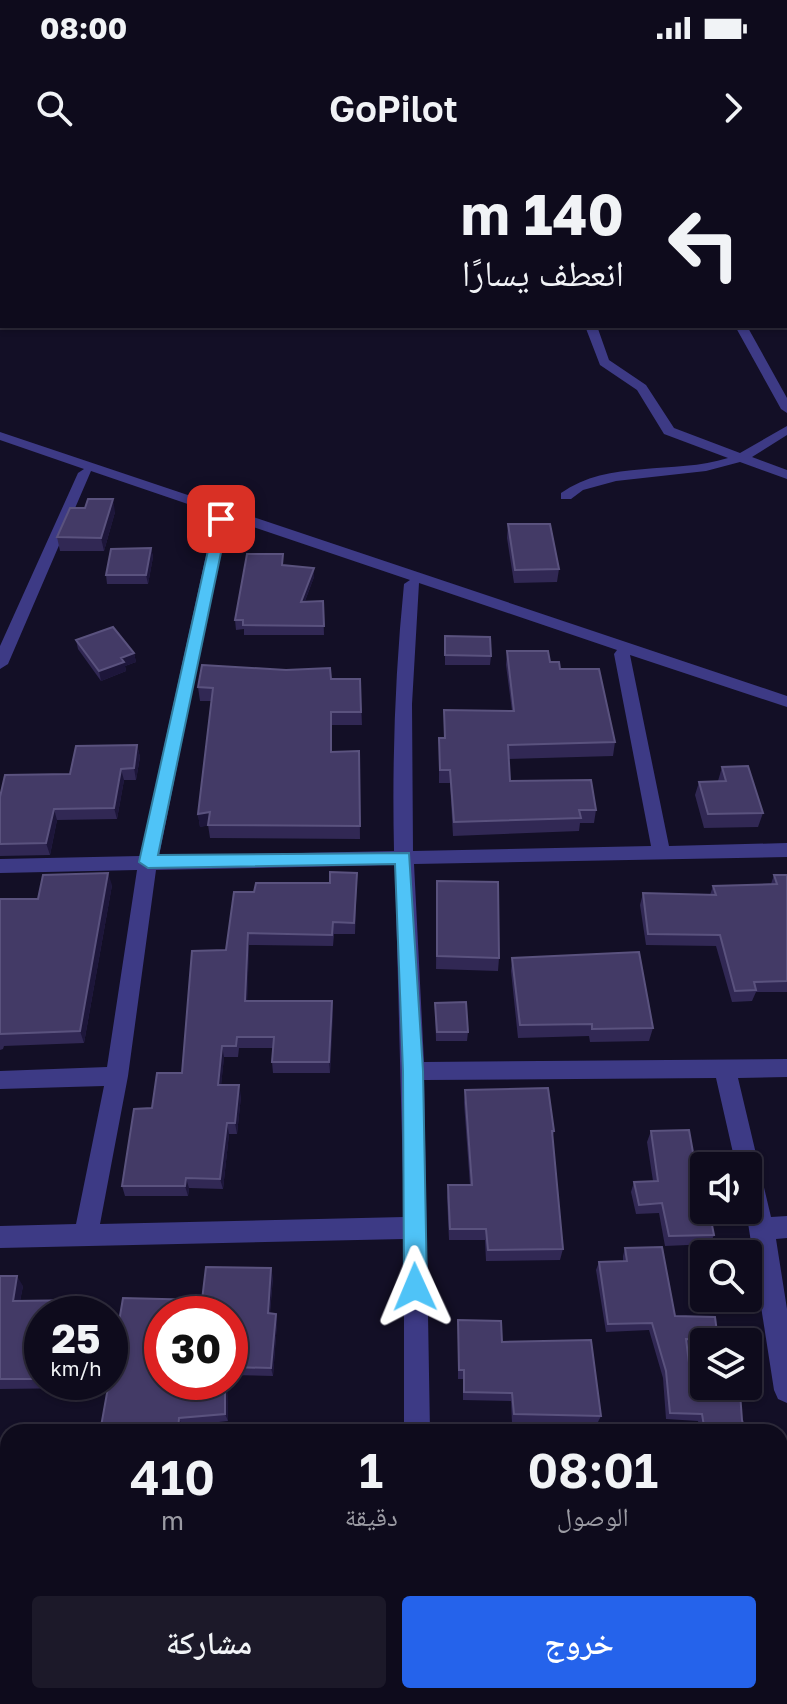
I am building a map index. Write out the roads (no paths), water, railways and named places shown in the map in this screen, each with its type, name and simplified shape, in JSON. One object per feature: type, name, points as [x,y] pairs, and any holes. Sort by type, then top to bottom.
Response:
[{"type":"street","points":[[592,328],[604,362],[642,388],[669,431],[787,475]]},
{"type":"street","points":[[742,328],[787,409]]},
{"type":"street","points":[[566,496],[571,490],[593,481],[697,469],[745,457],[787,430]]},
{"type":"street","points":[[0,436],[85,473],[787,710]]},
{"type":"street","points":[[0,444],[26,449],[787,702]]},
{"type":"street","points":[[0,664],[85,473]]},
{"type":"street","points":[[86,1234],[117,1076],[148,862],[221,519]]},
{"type":"street","points":[[412,584],[404,690],[403,857],[413,1071],[417,1424]]},
{"type":"street","points":[[622,654],[661,851]]},
{"type":"street","points":[[0,866],[787,850]]},
{"type":"street","points":[[413,1071],[787,1068]]},
{"type":"street","points":[[725,1069],[774,1227],[787,1390]]},
{"type":"street","points":[[0,1080],[117,1076]]},
{"type":"street","points":[[0,1237],[415,1228]]}]
